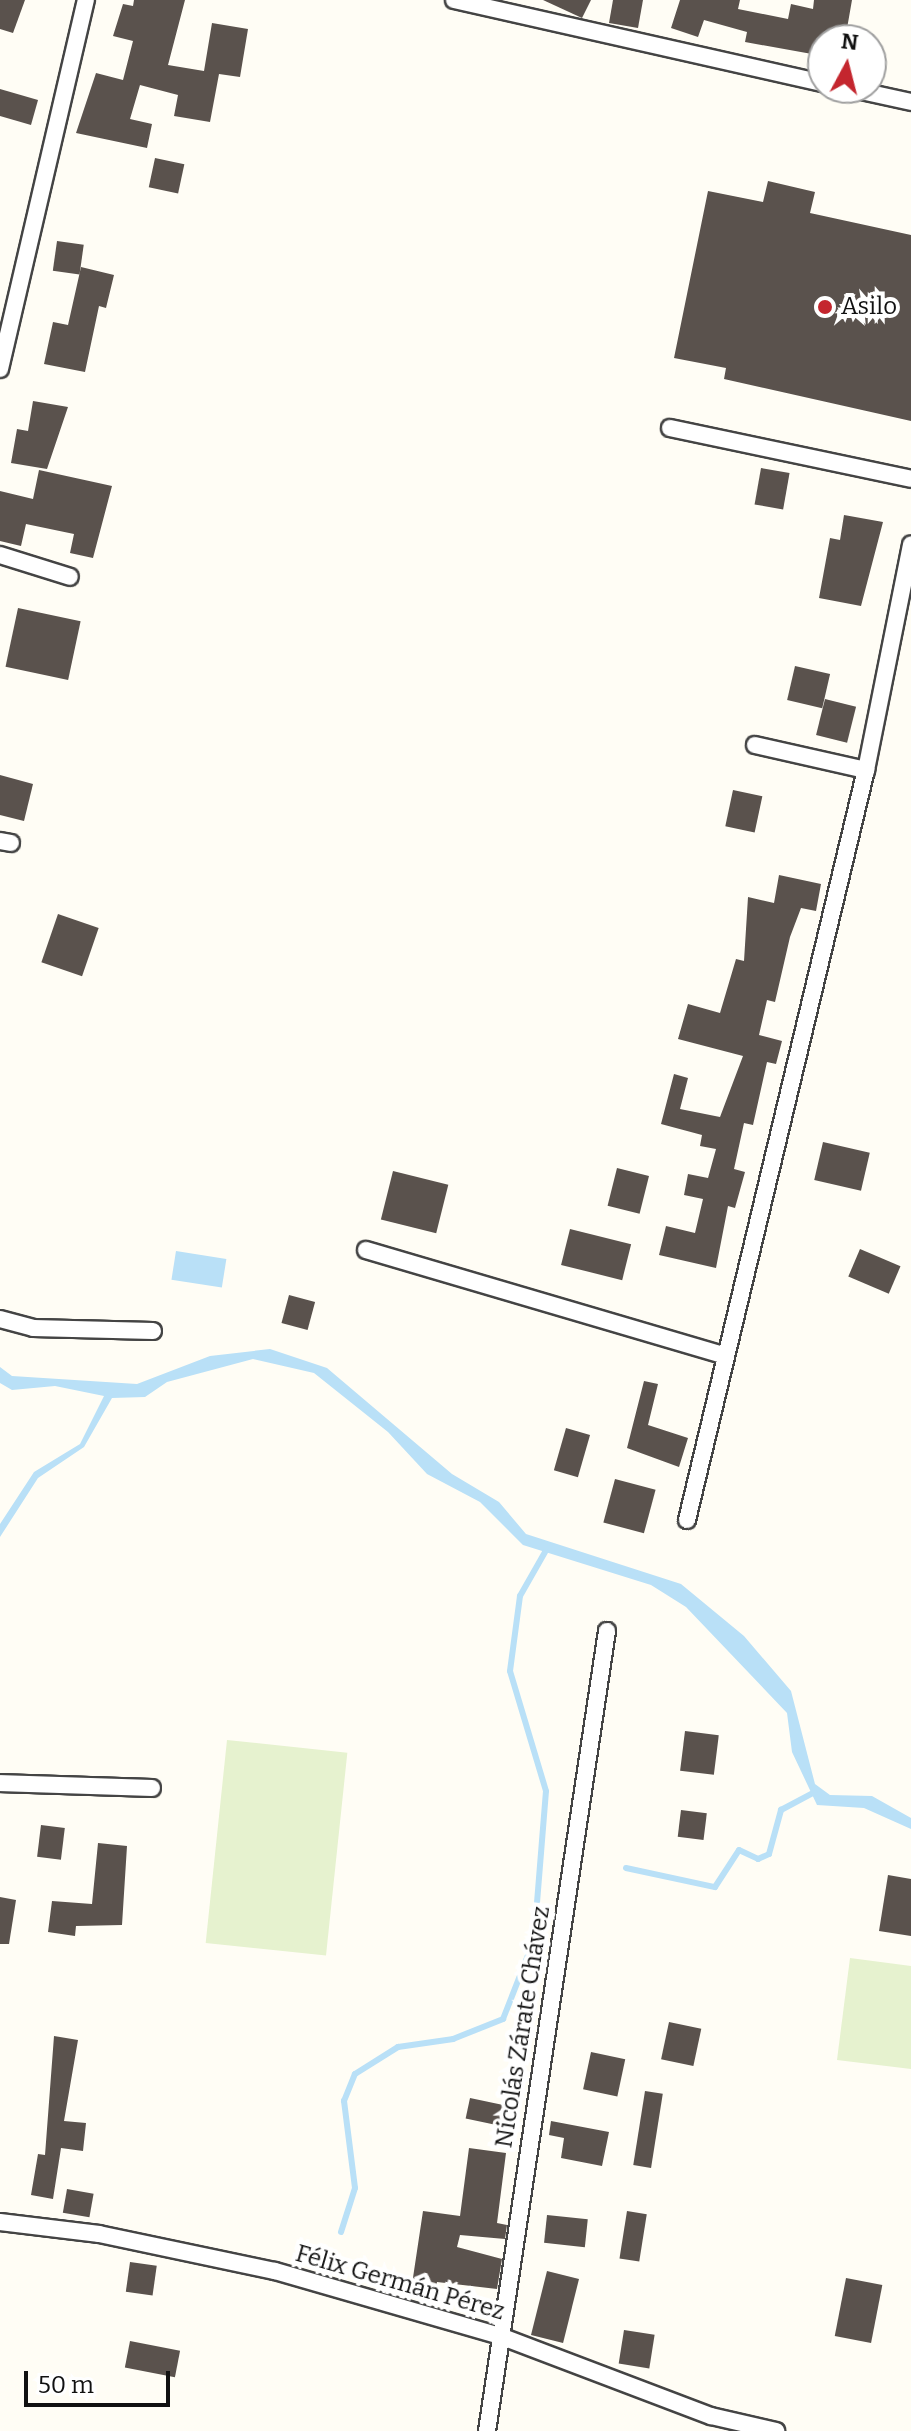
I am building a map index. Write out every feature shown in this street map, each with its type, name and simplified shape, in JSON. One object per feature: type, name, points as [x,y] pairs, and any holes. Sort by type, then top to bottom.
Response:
[{"type":"street","points":[[0,369],[86,0]]},
{"type":"street","points":[[454,0],[807,79]]},
{"type":"street","points":[[887,97],[911,102]]},
{"type":"street","points":[[670,428],[911,479]]},
{"type":"street","points":[[687,1520],[723,1355],[866,770],[911,544]]},
{"type":"street","points":[[0,555],[70,577]]},
{"type":"street","points":[[755,745],[866,770]]},
{"type":"street","points":[[366,1250],[723,1355]]},
{"type":"street","points":[[0,1319],[33,1328],[153,1331]]},
{"type":"street","name":"Nicolás Zárate Chávez","points":[[487,2431],[607,1631]]},
{"type":"street","points":[[0,1783],[152,1788]]},
{"type":"street","name":"Félix Germán Pérez","points":[[0,2222],[99,2234],[275,2271],[500,2336],[710,2424],[776,2431]]},
{"type":"green space","points":[[227,1740],[347,1753],[326,1956],[206,1943]]},
{"type":"green space","points":[[850,1958],[911,1966],[911,2069],[837,2060]]},
{"type":"water","points":[[176,1251],[226,1259],[222,1288],[171,1280]]},
{"type":"water","points":[[270,1349],[327,1368],[452,1474],[499,1502],[526,1534],[681,1584],[744,1636],[791,1691],[815,1784],[830,1795],[872,1796],[911,1818],[911,1829],[864,1808],[817,1805],[792,1752],[787,1713],[686,1607],[651,1585],[523,1545],[480,1502],[427,1474],[388,1432],[314,1373],[253,1359],[167,1382],[145,1397],[112,1398],[84,1447],[38,1478],[0,1537],[0,1524],[34,1472],[80,1444],[104,1396],[55,1386],[12,1390],[0,1383],[0,1367],[12,1376],[137,1384],[210,1356]]},
{"type":"building","points":[[0,0],[25,0],[13,33],[0,29]]},
{"type":"building","points":[[134,0],[185,0],[168,65],[204,71],[212,23],[248,29],[240,77],[219,74],[210,122],[174,116],[178,95],[140,85],[130,119],[152,124],[147,148],[76,133],[96,73],[123,80],[133,41],[113,36],[123,4],[133,6]]},
{"type":"building","points":[[543,0],[591,0],[582,18]]},
{"type":"building","points":[[613,0],[643,0],[638,28],[609,23]]},
{"type":"building","points":[[680,0],[740,0],[738,9],[788,19],[791,4],[813,9],[814,0],[852,0],[848,24],[807,24],[807,53],[745,42],[747,32],[704,20],[698,37],[671,28]]},
{"type":"building","points":[[0,89],[38,100],[31,125],[0,116]]},
{"type":"building","points":[[155,158],[184,164],[178,194],[149,187]]},
{"type":"building","name":"Asilo","points":[[768,181],[815,192],[810,213],[911,235],[911,421],[724,379],[726,368],[674,358],[708,191],[763,202]]},
{"type":"building","points":[[57,241],[84,245],[80,274],[53,271]]},
{"type":"building","points":[[81,267],[114,275],[106,308],[99,306],[85,372],[44,364],[53,322],[68,325]]},
{"type":"building","points":[[33,401],[68,407],[47,469],[11,463],[17,429],[28,431]]},
{"type":"building","points":[[761,468],[790,473],[783,509],[755,504]]},
{"type":"building","points":[[39,470],[112,486],[93,558],[70,553],[74,534],[26,524],[21,546],[0,541],[0,491],[33,499]]},
{"type":"building","points":[[844,515],[883,522],[861,606],[819,598],[830,538],[840,540]]},
{"type":"building","points":[[18,608],[81,621],[68,680],[6,667]]},
{"type":"building","points":[[795,666],[830,674],[822,708],[787,700]]},
{"type":"building","points":[[825,699],[856,707],[847,743],[816,735]]},
{"type":"building","points":[[0,775],[33,784],[24,821],[0,815]]},
{"type":"building","points":[[733,790],[762,796],[755,832],[725,826]]},
{"type":"building","points":[[779,875],[821,884],[816,911],[801,908],[790,937],[775,1002],[767,1000],[759,1035],[782,1041],[776,1064],[767,1062],[753,1125],[744,1123],[734,1169],[745,1172],[735,1208],[728,1206],[716,1268],[659,1255],[666,1226],[695,1233],[703,1199],[684,1195],[688,1174],[708,1178],[716,1149],[700,1146],[702,1135],[661,1124],[674,1074],[688,1078],[680,1109],[720,1117],[743,1056],[678,1039],[688,1004],[720,1013],[736,959],[744,961],[748,897],[774,903]]},
{"type":"building","points":[[58,914],[99,928],[82,976],[41,962]]},
{"type":"building","points":[[823,1142],[870,1153],[861,1191],[814,1180]]},
{"type":"building","points":[[617,1168],[649,1176],[640,1214],[608,1206]]},
{"type":"building","points":[[393,1171],[448,1185],[436,1233],[381,1220]]},
{"type":"building","points":[[570,1229],[631,1244],[622,1280],[561,1265]]},
{"type":"building","points":[[860,1249],[901,1266],[889,1294],[848,1277]]},
{"type":"building","points":[[289,1295],[315,1302],[308,1330],[281,1323]]},
{"type":"building","points":[[644,1381],[658,1384],[648,1425],[688,1438],[679,1467],[627,1448]]},
{"type":"building","points":[[566,1428],[590,1435],[578,1477],[554,1470]]},
{"type":"building","points":[[615,1479],[656,1490],[644,1533],[603,1522]]},
{"type":"building","points":[[685,1731],[719,1735],[714,1775],[680,1771]]},
{"type":"building","points":[[681,1810],[707,1813],[704,1840],[678,1837]]},
{"type":"building","points":[[41,1825],[65,1828],[61,1860],[37,1857]]},
{"type":"building","points":[[98,1843],[127,1846],[122,1925],[76,1926],[75,1936],[48,1932],[52,1901],[92,1904]]},
{"type":"building","points":[[888,1875],[911,1879],[911,1936],[879,1931]]},
{"type":"building","points":[[0,1897],[16,1900],[9,1944],[0,1944]]},
{"type":"building","points":[[669,2022],[701,2029],[693,2066],[661,2059]]},
{"type":"building","points":[[54,2036],[78,2040],[64,2121],[86,2123],[83,2151],[61,2148],[53,2199],[31,2195],[38,2154],[45,2155]]},
{"type":"building","points":[[591,2052],[625,2059],[617,2096],[583,2089]]},
{"type":"building","points":[[645,2091],[663,2094],[651,2168],[633,2165]]},
{"type":"building","points":[[470,2098],[509,2106],[505,2127],[466,2119]]},
{"type":"building","points":[[551,2121],[609,2132],[602,2166],[561,2158],[564,2138],[549,2135]]},
{"type":"building","points":[[469,2148],[506,2153],[497,2223],[507,2225],[505,2239],[460,2235],[457,2247],[502,2259],[497,2289],[437,2282],[436,2293],[411,2291],[423,2211],[460,2216]]},
{"type":"building","points":[[67,2189],[94,2194],[89,2217],[63,2213]]},
{"type":"building","points":[[627,2211],[647,2214],[639,2262],[619,2258]]},
{"type":"building","points":[[547,2215],[588,2219],[585,2247],[544,2243]]},
{"type":"building","points":[[130,2262],[157,2266],[153,2295],[126,2292]]},
{"type":"building","points":[[547,2271],[579,2279],[563,2343],[531,2335]]},
{"type":"building","points":[[846,2278],[882,2285],[871,2343],[835,2336]]},
{"type":"building","points":[[624,2330],[655,2335],[649,2368],[619,2364]]},
{"type":"building","points":[[130,2341],[180,2351],[175,2377],[125,2368]]},
{"type":"waterway","points":[[341,2232],[355,2188],[344,2101],[355,2074],[398,2047],[453,2039],[503,2019],[534,1940],[546,1791],[510,1671],[520,1596],[545,1552]]},
{"type":"waterway","points":[[626,1868],[715,1887],[739,1850],[758,1859],[769,1854],[781,1810],[815,1792]]},
{"type":"place","name":"Asilo","points":[[825,307]]}]
